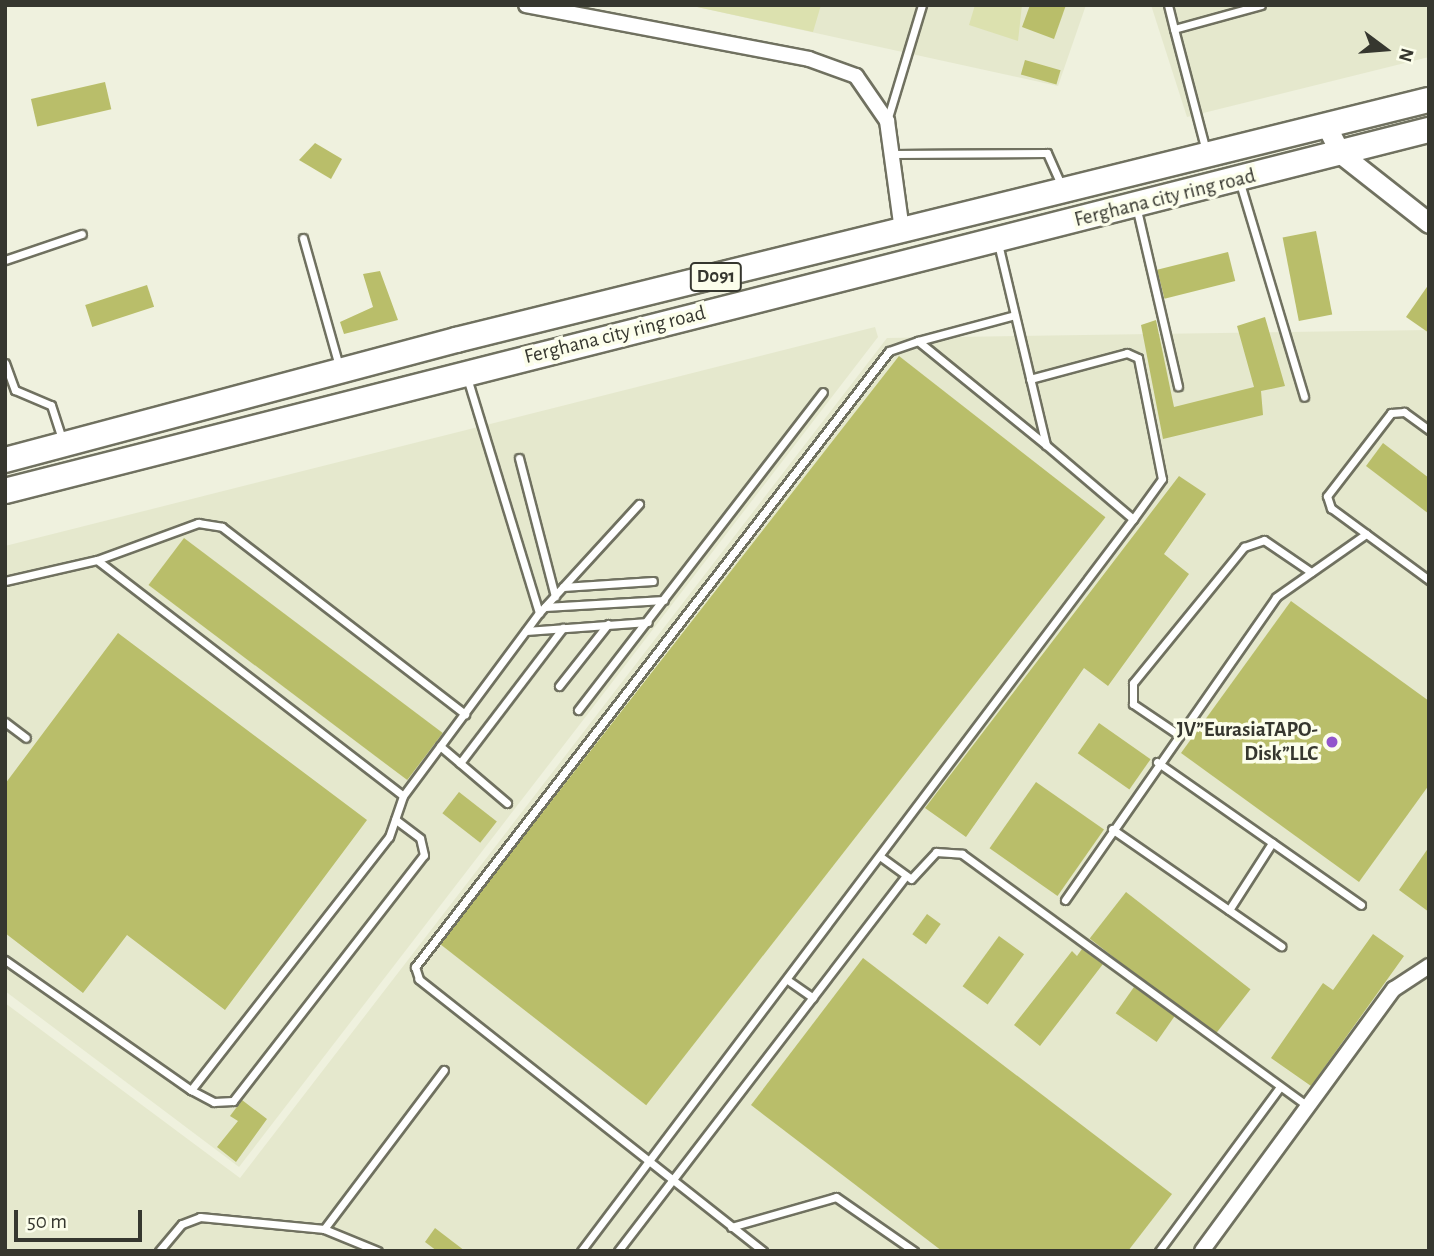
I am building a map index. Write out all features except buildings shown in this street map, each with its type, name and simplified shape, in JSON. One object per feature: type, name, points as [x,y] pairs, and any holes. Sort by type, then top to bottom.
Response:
[{"type":"highway","name":"Ferghana city ring road","points":[[5,460],[63,442],[340,370],[1429,100]]},
{"type":"highway","name":"Ferghana city ring road","points":[[5,491],[465,371],[1136,206],[1429,130]]},
{"type":"street","points":[[526,5],[837,66],[872,92],[887,121],[902,231]]},
{"type":"street","points":[[1326,125],[1340,153],[1429,223]]},
{"type":"street","points":[[1202,1251],[1394,989],[1429,966]]},
{"type":"lane","points":[[887,121],[922,5]]},
{"type":"lane","points":[[1168,5],[1207,153]]},
{"type":"lane","points":[[1174,29],[1261,5]]},
{"type":"lane","points":[[893,154],[1047,153],[1063,190]]},
{"type":"lane","points":[[1239,180],[1304,397]]},
{"type":"lane","points":[[1136,206],[1178,386]]},
{"type":"lane","points":[[5,260],[82,234]]},
{"type":"lane","points":[[303,238],[340,370]]},
{"type":"lane","points":[[997,240],[1046,444]]},
{"type":"lane","points":[[764,1251],[419,979],[415,967],[889,351],[1015,315]]},
{"type":"lane","points":[[918,341],[1046,444],[1133,519]]},
{"type":"lane","points":[[581,1251],[789,981],[1162,479],[1138,358],[1127,353],[1030,379]]},
{"type":"lane","points":[[5,363],[15,390],[51,405],[63,442]]},
{"type":"lane","points":[[465,371],[542,610]]},
{"type":"lane","points":[[578,710],[822,392]]},
{"type":"lane","points":[[1429,430],[1404,412],[1391,413],[1331,489],[1331,508],[1429,580]]},
{"type":"lane","points":[[519,458],[555,596]]},
{"type":"lane","points":[[191,1090],[389,837],[403,796],[542,610],[639,504]]},
{"type":"lane","points":[[5,581],[97,560],[198,523],[222,527],[465,714]]},
{"type":"lane","points":[[1065,900],[1177,733],[1276,597],[1366,534]]},
{"type":"lane","points":[[1177,733],[1133,704],[1133,683],[1244,547],[1264,540],[1311,572]]},
{"type":"lane","points":[[97,560],[403,796]]},
{"type":"lane","points":[[564,587],[653,582]]},
{"type":"lane","points":[[542,610],[664,600]]},
{"type":"lane","points":[[526,631],[648,622]]},
{"type":"lane","points":[[559,686],[608,624]]},
{"type":"lane","points":[[460,763],[563,628]]},
{"type":"lane","points":[[5,722],[26,738]]},
{"type":"lane","points":[[440,746],[507,803]]},
{"type":"lane","points":[[1157,762],[1361,905]]},
{"type":"lane","points":[[5,960],[191,1090],[214,1102],[241,1097],[407,877],[424,846],[395,819]]},
{"type":"lane","points":[[1112,829],[1281,946]]},
{"type":"lane","points":[[1229,910],[1272,843]]},
{"type":"lane","points":[[881,857],[914,879],[936,852],[962,854],[1279,1088],[1308,1106]]},
{"type":"lane","points":[[618,1251],[906,876]]},
{"type":"lane","points":[[789,981],[813,998]]},
{"type":"lane","points":[[324,1229],[444,1070]]},
{"type":"lane","points":[[1159,1251],[1279,1088]]},
{"type":"lane","points":[[732,1227],[836,1197],[914,1251]]},
{"type":"lane","points":[[159,1251],[182,1224],[200,1217],[324,1229],[378,1251]]},
{"type":"shaded area","points":[[688,5],[1086,5],[1058,86]]},
{"type":"shaded area","points":[[1151,5],[1429,5],[1429,57],[1187,117]]},
{"type":"shaded area","points":[[875,327],[878,337],[239,1167],[5,991],[5,546]]},
{"type":"shaded area","points":[[1429,330],[1429,1251],[5,1251],[5,1003],[240,1178],[887,338]]},
{"type":"green space","points":[[688,5],[821,5],[813,32]]},
{"type":"green space","points":[[975,5],[1022,5],[1018,41],[969,25]]},
{"type":"place","name":"JV”EurasiaTAPO- Disk”LLC","points":[[1332,742]]}]
